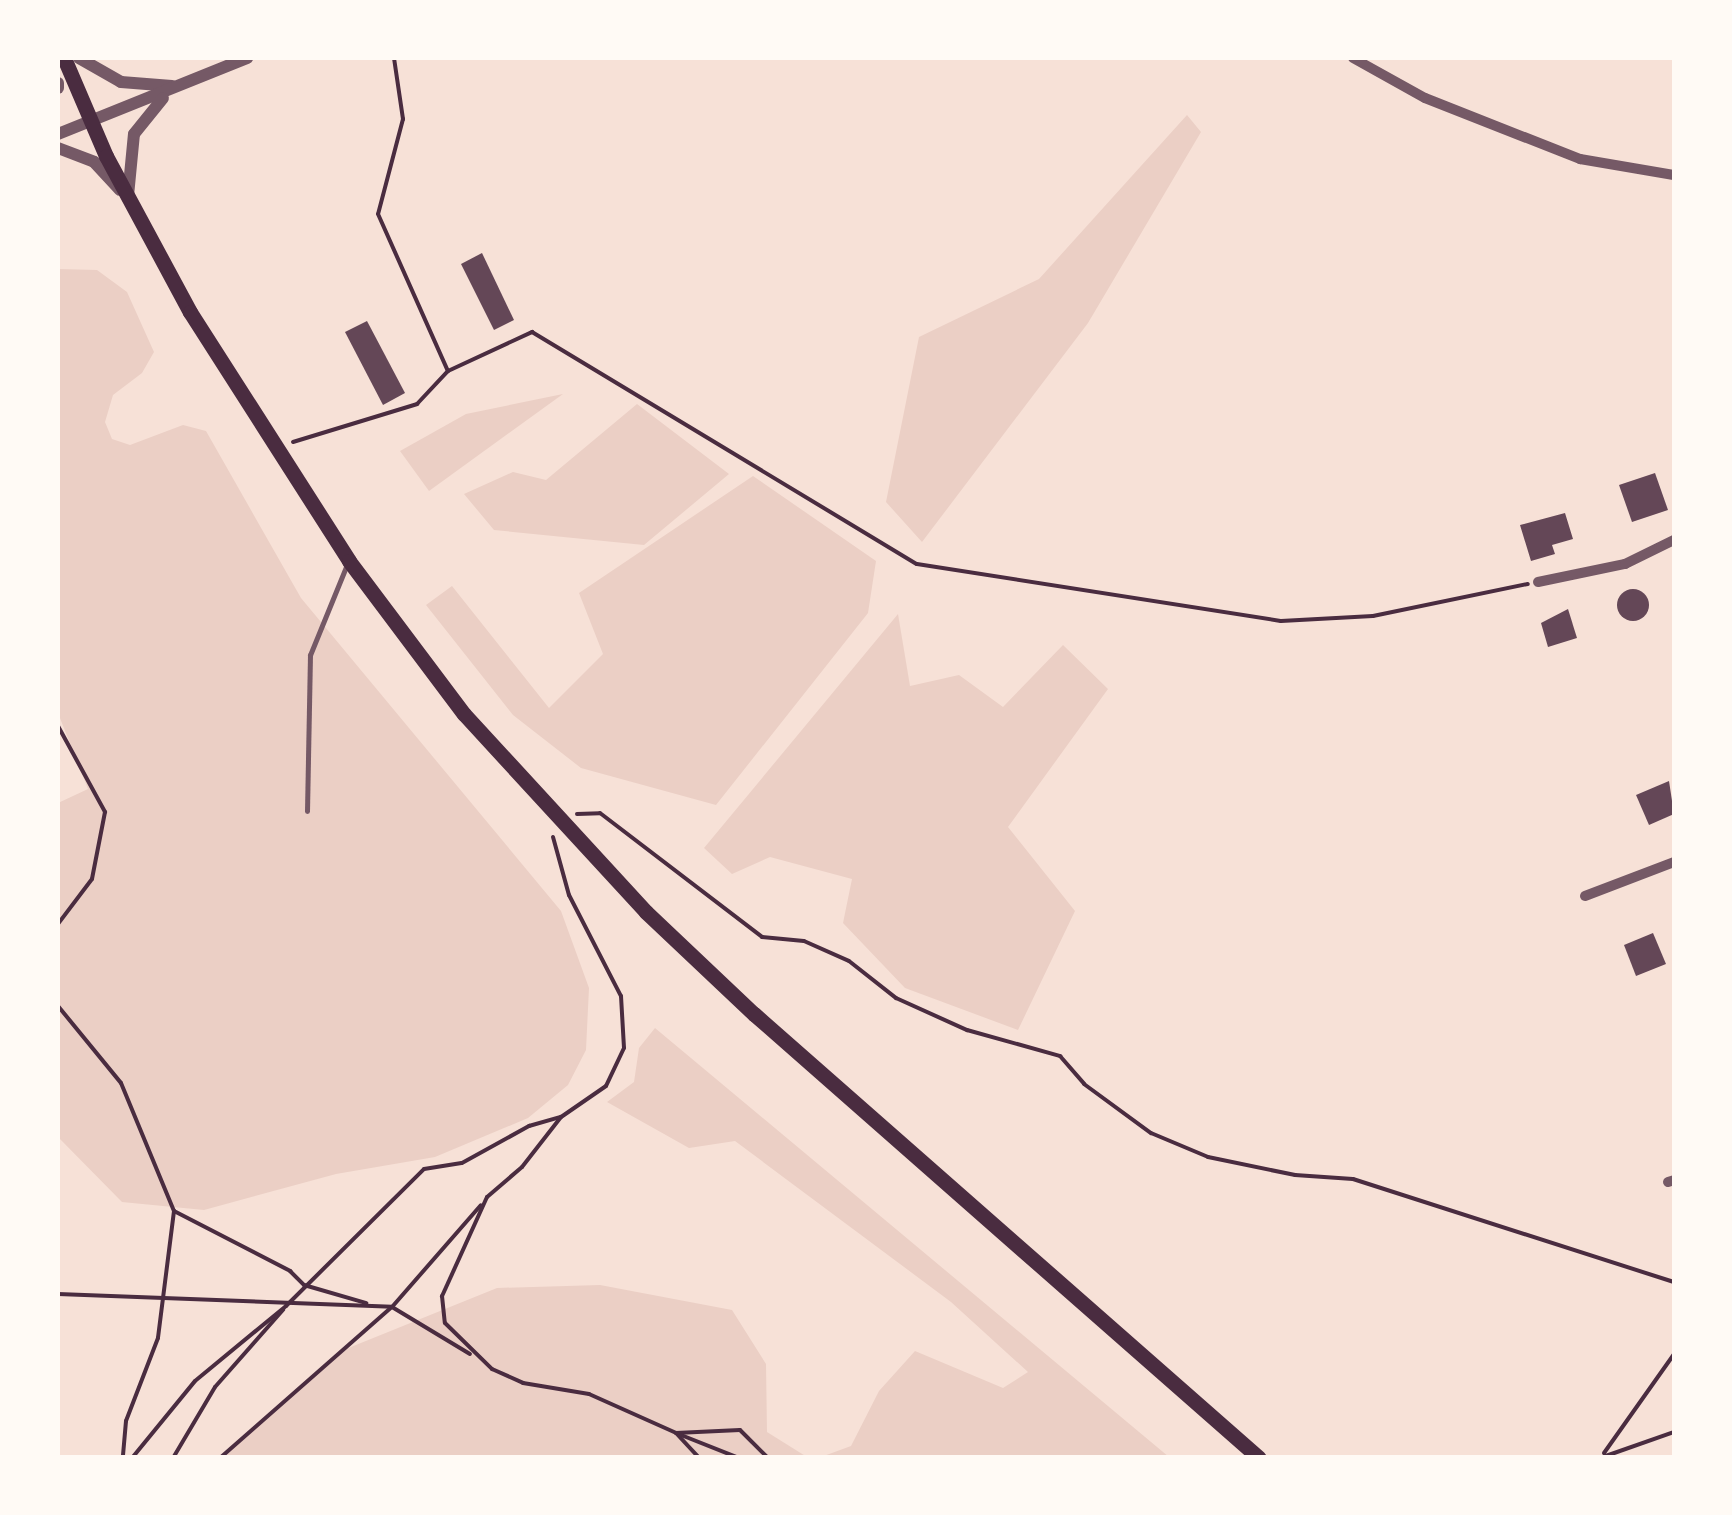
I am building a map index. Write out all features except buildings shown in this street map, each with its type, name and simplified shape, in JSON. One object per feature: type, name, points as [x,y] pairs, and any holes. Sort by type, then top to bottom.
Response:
[{"type":"main road","points":[[64,58],[128,199],[276,450],[349,560],[464,714],[554,815],[754,1014],[1259,1458]]},
{"type":"street","points":[[78,58],[121,82],[179,87]]},
{"type":"street","points":[[58,134],[248,58]]},
{"type":"street","points":[[1353,58],[1425,98],[1580,159],[1674,176]]},
{"type":"street","points":[[128,199],[134,134],[154,104],[179,87]]},
{"type":"street","points":[[58,148],[94,162],[128,199]]},
{"type":"street","points":[[1538,582],[1625,564],[1674,540]]},
{"type":"street","points":[[1585,896],[1674,862]]},
{"type":"lane","points":[[307,811],[310,655],[349,560]]},
{"type":"path","points":[[394,58],[402,119],[378,214],[448,372]]},
{"type":"path","points":[[276,450],[317,429],[417,404],[448,372],[532,332],[916,564],[1281,621],[1373,616],[1538,582]]},
{"type":"path","points":[[58,726],[105,812],[92,879],[58,924]]},
{"type":"path","points":[[173,1458],[215,1387],[304,1285],[424,1169],[462,1164],[528,1126],[561,1116],[606,1086],[624,1048],[621,996],[569,895],[553,850],[554,815],[600,814],[762,936],[804,941],[849,961],[896,998],[967,1030],[1060,1056],[1084,1084],[1151,1133],[1208,1157],[1295,1175],[1353,1179],[1674,1282]]},
{"type":"path","points":[[58,1006],[121,1083],[174,1210],[158,1338],[126,1420],[123,1458]]},
{"type":"path","points":[[220,1458],[392,1306],[488,1198],[522,1167],[561,1116]]},
{"type":"path","points":[[488,1198],[442,1296],[445,1323],[492,1369]]},
{"type":"path","points":[[174,1210],[290,1271],[304,1285],[374,1305]]},
{"type":"path","points":[[58,1294],[162,1302],[392,1306],[492,1369],[522,1383],[590,1394],[739,1458]]},
{"type":"path","points":[[132,1458],[195,1381],[286,1306]]},
{"type":"path","points":[[1602,1456],[1674,1354]]},
{"type":"path","points":[[676,1433],[740,1430],[768,1458]]},
{"type":"path","points":[[1602,1456],[1674,1432]]},
{"type":"path","points":[[676,1433],[699,1458]]},
{"type":"shaded area","points":[[1187,115],[1201,132],[1088,323],[922,542],[886,502],[919,337],[1039,279]]},
{"type":"shaded area","points":[[58,269],[97,270],[127,292],[154,352],[142,373],[113,395],[105,422],[112,439],[130,445],[183,425],[206,431],[301,598],[561,911],[589,988],[586,1050],[568,1085],[528,1118],[435,1157],[336,1174],[204,1210],[122,1202],[58,1137],[58,803],[88,789],[58,713]]},
{"type":"shaded area","points":[[563,394],[429,491],[400,451],[466,414]]},
{"type":"shaded area","points":[[637,404],[729,474],[644,545],[494,530],[464,494],[513,472],[546,480]]},
{"type":"shaded area","points":[[753,476],[876,561],[868,613],[716,805],[581,768],[513,715],[426,605],[452,586],[549,708],[603,654],[579,593]]},
{"type":"shaded area","points":[[898,614],[910,686],[959,675],[1003,707],[1063,645],[1108,689],[1008,827],[1075,911],[1018,1030],[905,988],[843,923],[852,879],[770,857],[732,874],[704,848]]},
{"type":"shaded area","points":[[655,1028],[1169,1457],[821,1457],[851,1446],[879,1391],[915,1351],[1003,1388],[1028,1372],[951,1302],[735,1141],[689,1148],[607,1102],[634,1082],[639,1048]]},
{"type":"shaded area","points":[[600,1285],[732,1310],[766,1364],[767,1432],[807,1457],[221,1458],[346,1349],[497,1288]]}]
